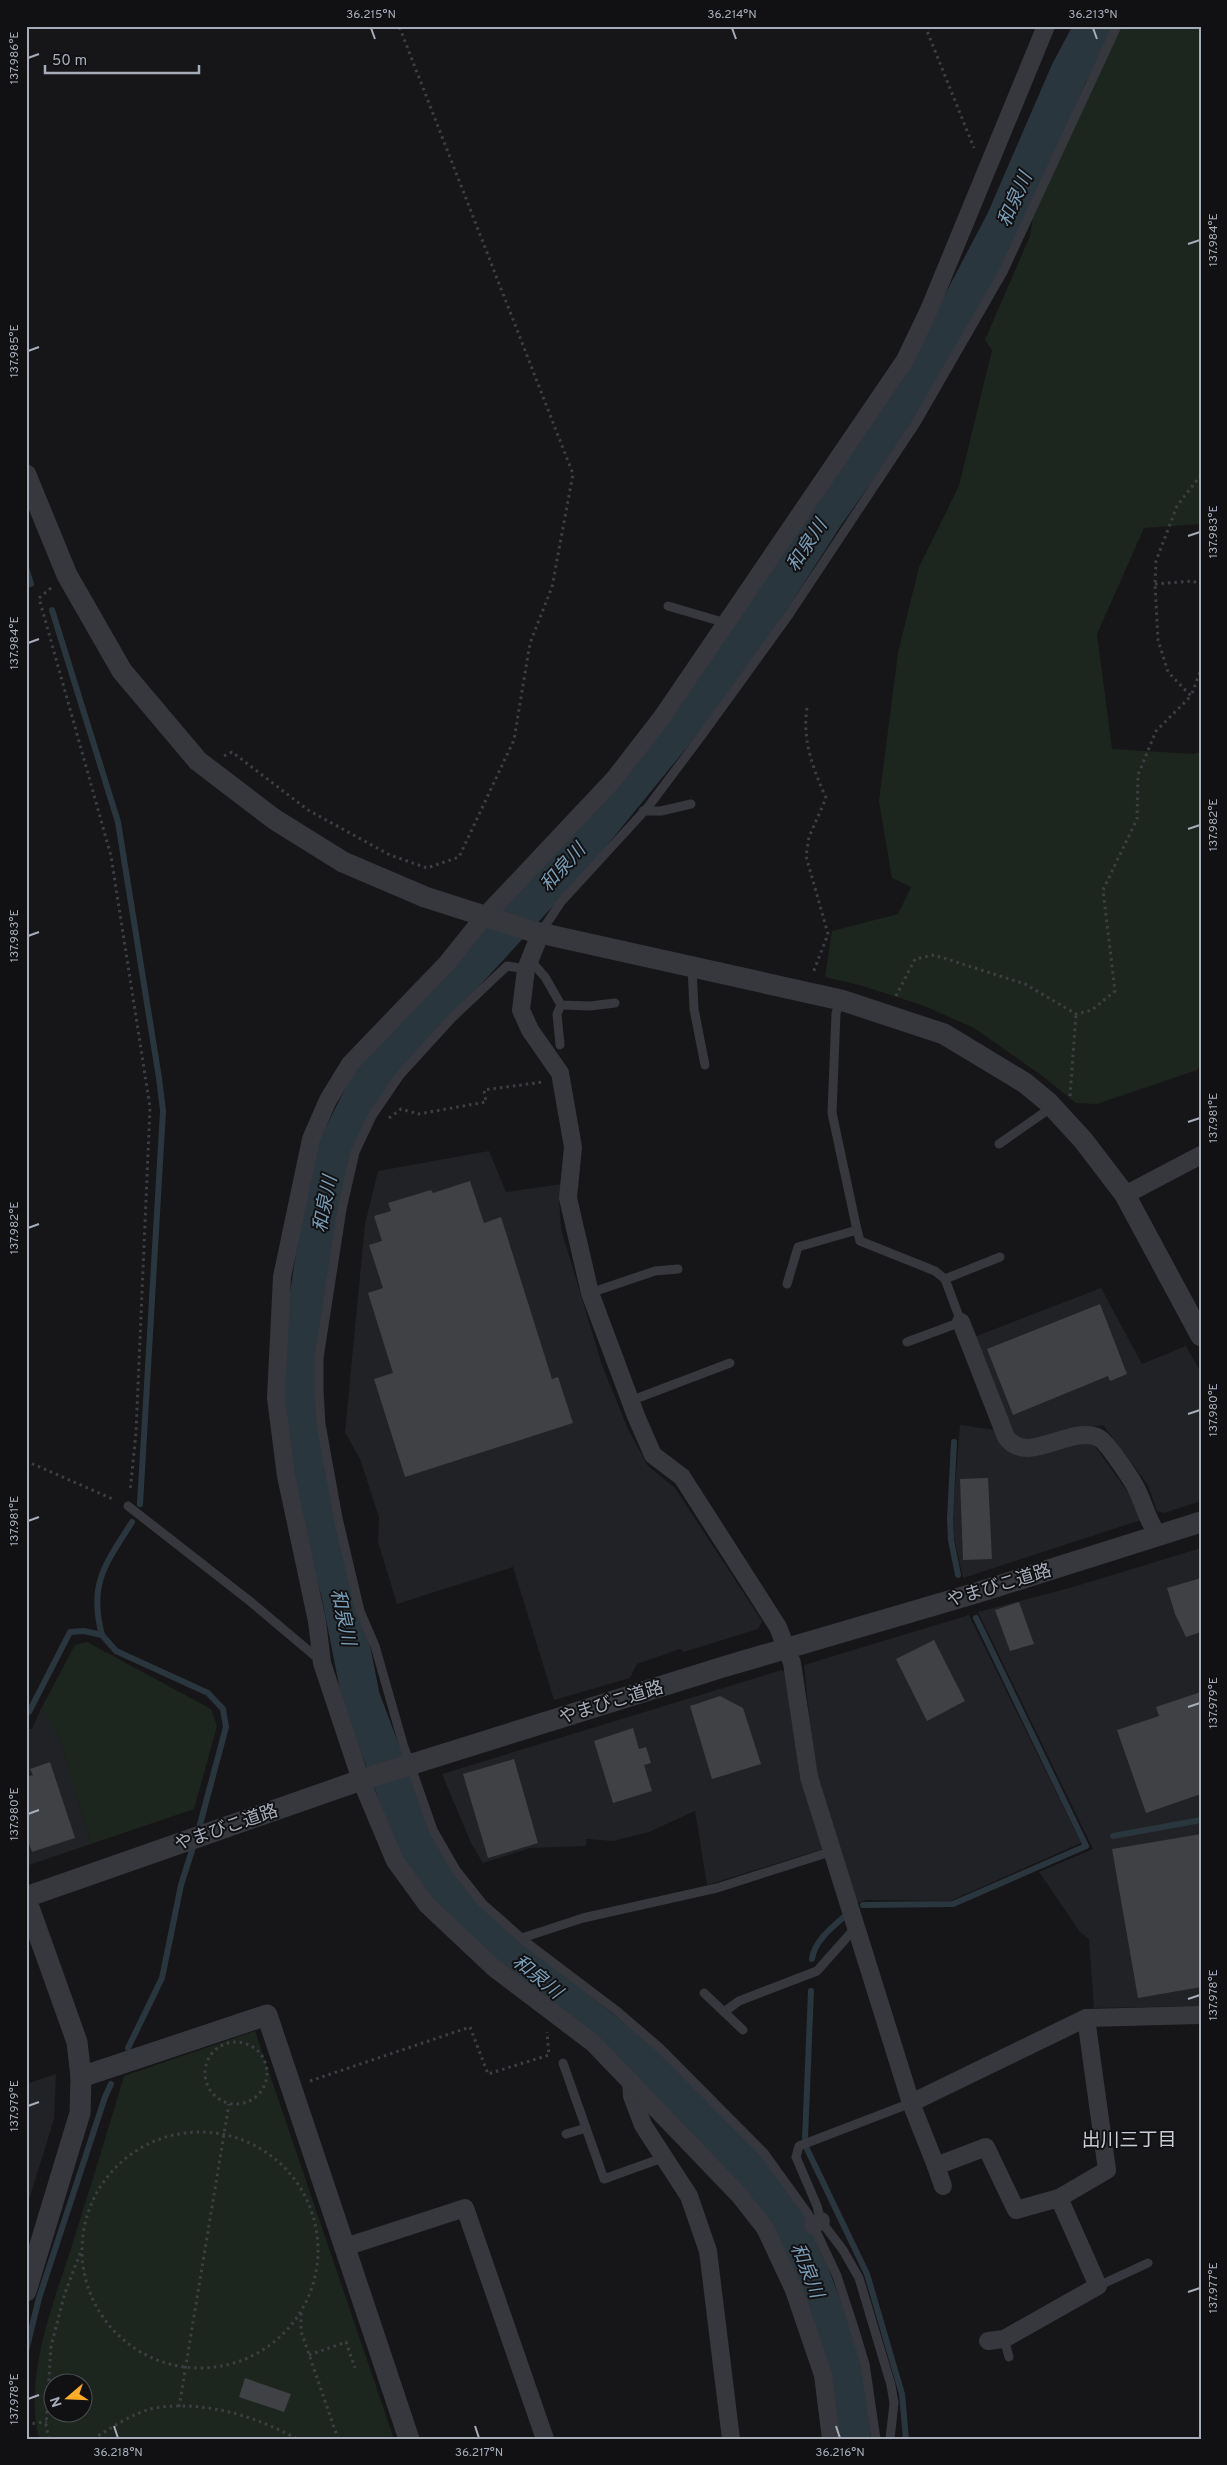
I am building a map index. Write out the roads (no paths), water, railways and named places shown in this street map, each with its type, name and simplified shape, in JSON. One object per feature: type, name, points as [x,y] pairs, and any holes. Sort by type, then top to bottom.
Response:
[{"type":"street","points":[[831,2439],[823,2375],[794,2290],[765,2228],[739,2195],[593,2043],[494,1968],[427,1905],[395,1861],[367,1778],[322,1663],[317,1621],[286,1476],[276,1398],[282,1277],[310,1148],[328,1100],[350,1064],[491,919],[614,779],[662,717],[905,360],[929,310],[1046,26]]},
{"type":"street","points":[[26,475],[68,575],[122,671],[203,766],[274,819],[343,862],[426,897],[491,919],[536,932],[841,1000],[944,1034],[1061,1106],[1083,1140],[1125,1195],[1201,1336]]},
{"type":"street","points":[[536,932],[528,964],[521,1010],[530,1030],[560,1073],[573,1147],[568,1198],[590,1293],[630,1401],[653,1455],[682,1477],[778,1627],[789,1649],[809,1777],[858,1926],[911,2102],[944,2186]]},
{"type":"street","points":[[1125,1195],[1201,1155]]},
{"type":"street","points":[[961,1322],[1006,1437],[1011,1445],[1024,1449],[1087,1434],[1101,1439],[1137,1490],[1148,1521],[1158,1535]]},
{"type":"street","name":"やまびこ道路","points":[[26,1898],[367,1778],[1201,1522]]},
{"type":"street","points":[[26,1898],[77,2042],[81,2077],[80,2113],[26,2291]]},
{"type":"street","points":[[81,2077],[267,2015],[409,2439]]},
{"type":"street","points":[[911,2102],[1086,2018],[1201,2015]]},
{"type":"street","points":[[936,2166],[986,2147],[1016,2210],[1059,2198],[1107,2170],[1086,2018]]},
{"type":"street","points":[[631,2081],[632,2096],[643,2125],[689,2196],[708,2251],[731,2439]]},
{"type":"street","points":[[996,2340],[1098,2286],[1059,2198]]},
{"type":"street","points":[[345,2246],[466,2208],[545,2439]]},
{"type":"lane","points":[[536,932],[643,812],[788,616],[916,423],[1004,272],[1117,26]]},
{"type":"lane","points":[[668,606],[726,623]]},
{"type":"lane","points":[[643,812],[661,811],[691,804]]},
{"type":"lane","points":[[560,1045],[557,1014],[560,1005],[545,977],[528,964],[507,966],[452,1018],[400,1075],[372,1116],[355,1152],[342,1209],[319,1358],[321,1424],[338,1518],[360,1611],[375,1646],[408,1765],[433,1830],[456,1870],[483,1904],[522,1938],[618,2011],[660,2048],[764,2153],[817,2223],[843,2250],[859,2278],[891,2385],[894,2403],[890,2439]]},
{"type":"lane","points":[[692,966],[694,1009],[705,1066]]},
{"type":"lane","points":[[841,1000],[836,1013],[832,1112],[860,1240],[935,1271],[945,1279],[961,1322],[907,1342]]},
{"type":"lane","points":[[560,1005],[590,1006],[615,1003]]},
{"type":"lane","points":[[999,1144],[1061,1106]]},
{"type":"lane","points":[[788,1284],[798,1247],[857,1230]]},
{"type":"lane","points":[[945,1279],[1000,1257]]},
{"type":"lane","points":[[590,1293],[655,1271],[678,1269]]},
{"type":"lane","points":[[630,1401],[730,1363]]},
{"type":"lane","points":[[128,1506],[251,1602],[322,1663]]},
{"type":"lane","points":[[522,1938],[583,1918],[717,1888],[833,1851]]},
{"type":"lane","points":[[724,2012],[739,2001],[817,1971],[858,1926]]},
{"type":"lane","points":[[704,1993],[743,2030]]},
{"type":"lane","points":[[563,2063],[604,2179],[665,2158]]},
{"type":"lane","points":[[876,2439],[865,2364],[837,2276],[817,2223],[817,2206],[796,2157],[799,2146],[911,2102]]},
{"type":"lane","points":[[566,2134],[586,2128]]},
{"type":"lane","points":[[1098,2286],[1148,2263]]},
{"type":"lane","points":[[996,2340],[1009,2357]]},
{"type":"waterway","name":"和泉川","points":[[852,2439],[841,2357],[800,2246],[776,2204],[732,2149],[658,2074],[535,1976],[477,1926],[433,1876],[414,1839],[361,1698],[340,1592],[305,1459],[298,1400],[300,1354],[325,1188],[337,1147],[376,1070],[577,852],[706,694],[763,612],[825,515],[923,377],[1005,221],[1069,73],[1094,26]]},
{"type":"waterway","points":[[26,568],[31,584]]},
{"type":"waterway","points":[[52,610],[118,822],[163,1111],[140,1504]]},
{"type":"waterway","points":[[954,1442],[950,1518],[951,1540],[958,1575]]},
{"type":"waterway","points":[[102,1635],[98,1617],[98,1588],[107,1562],[132,1522]]},
{"type":"waterway","points":[[863,1905],[953,1904],[1086,1846],[976,1618]]},
{"type":"waterway","points":[[26,1712],[29,1712],[70,1632],[84,1631],[102,1635],[116,1651],[208,1693],[223,1709],[226,1727],[198,1832]]},
{"type":"waterway","points":[[1113,1836],[1201,1820]]},
{"type":"waterway","points":[[128,2048],[162,1978],[181,1885],[194,1844]]},
{"type":"waterway","points":[[812,1959],[813,1953],[820,1941],[844,1917]]},
{"type":"waterway","points":[[805,2138],[811,1991]]},
{"type":"waterway","points":[[26,2351],[39,2298],[105,2097],[111,2084]]},
{"type":"waterway","points":[[807,2149],[867,2274],[902,2394],[906,2439]]},
{"type":"district","name":"出川三丁目","points":[[1129,2139]]}]
